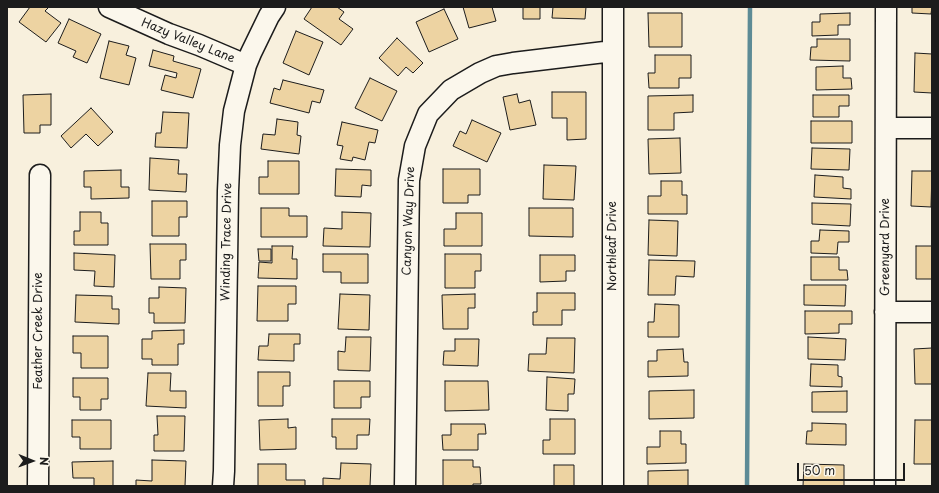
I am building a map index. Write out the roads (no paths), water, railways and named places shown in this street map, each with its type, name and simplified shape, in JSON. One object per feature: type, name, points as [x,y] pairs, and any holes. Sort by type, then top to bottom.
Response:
[{"type":"street","name":"Hazy Valley Lane","points":[[109,7],[169,34],[246,65]]},
{"type":"street","name":"Winding Trace Drive","points":[[223,486],[230,145],[234,111],[246,65],[269,16],[275,7]]},
{"type":"street","name":"Northleaf Drive","points":[[613,7],[613,486]]},
{"type":"street","name":"Greenyard Drive","points":[[885,486],[886,7]]},
{"type":"street","name":"Canyon Way Drive","points":[[405,486],[409,180],[415,146],[428,114],[451,90],[480,73],[496,66],[612,52]]},
{"type":"street","points":[[886,128],[932,128]]},
{"type":"street","name":"Feather Creek Drive","points":[[38,486],[40,175]]},
{"type":"street","points":[[885,312],[932,312]]},
{"type":"waterway","points":[[747,486],[750,7]]}]
